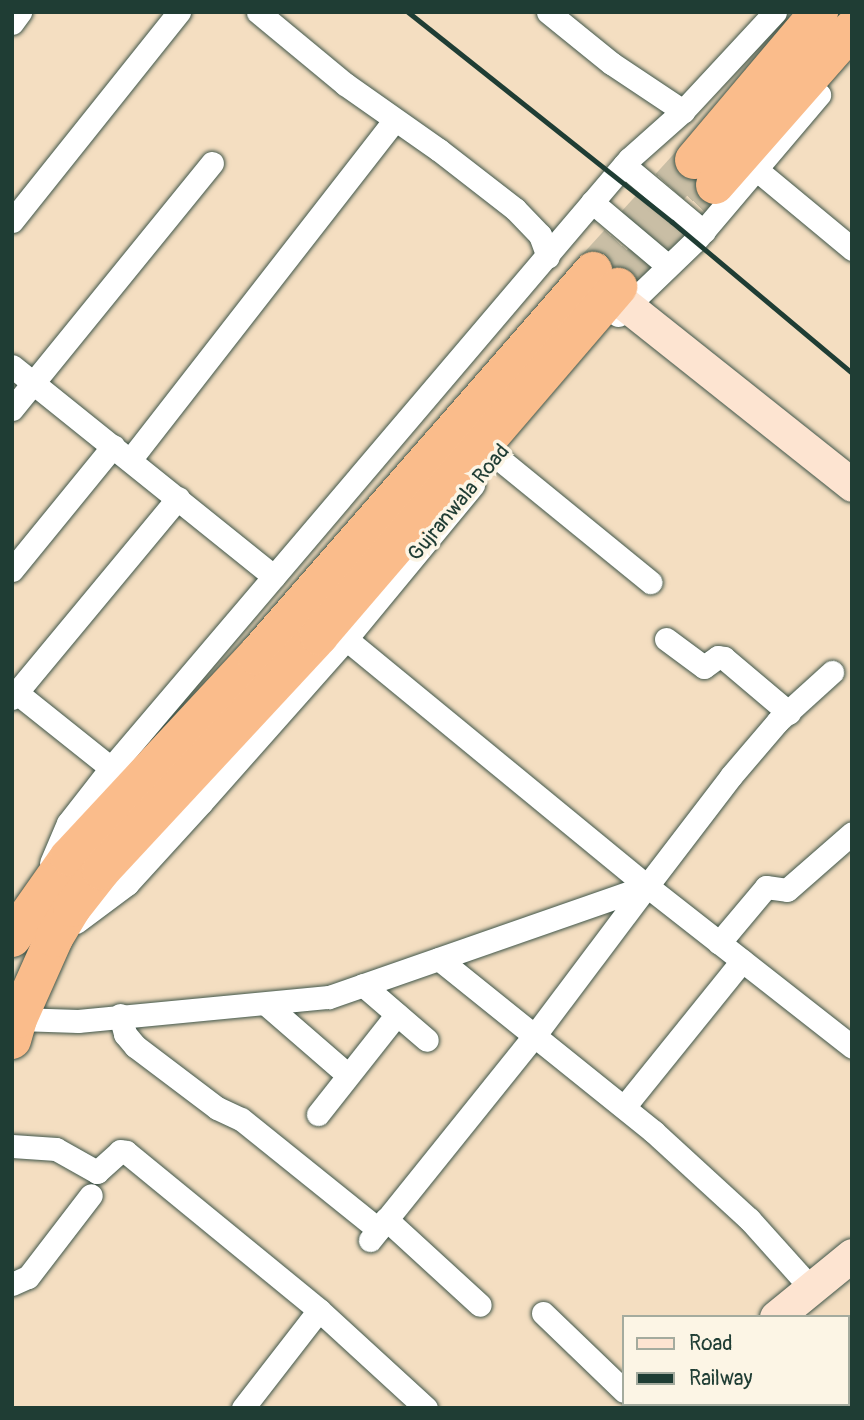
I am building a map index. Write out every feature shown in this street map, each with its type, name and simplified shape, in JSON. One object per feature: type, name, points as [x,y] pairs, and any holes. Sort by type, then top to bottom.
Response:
[{"type":"highway","points":[[819,12],[704,172],[852,30]]},
{"type":"highway","name":"Gujranwala Road","points":[[15,1030],[32,929],[72,908],[101,871],[319,636],[612,288]]},
{"type":"street","points":[[12,221],[178,12]]},
{"type":"street","points":[[258,12],[395,121],[439,150],[515,209],[540,235],[548,257]]},
{"type":"street","points":[[548,12],[611,63],[683,111]]},
{"type":"street","name":"Gujranwala Road","points":[[32,929],[68,822],[111,768],[624,165],[683,111],[775,12]]},
{"type":"street","name":"Gujranwala Road","points":[[32,929],[127,884],[346,639],[497,457],[612,288],[668,266],[704,232],[852,55]]},
{"type":"street","points":[[12,570],[122,453],[395,121]]},
{"type":"street","points":[[12,409],[212,163]]},
{"type":"street","points":[[624,165],[704,232]]},
{"type":"street","points":[[757,170],[852,248]]},
{"type":"street","points":[[592,202],[668,266]]},
{"type":"street","points":[[612,288],[852,485]]},
{"type":"street","points":[[12,366],[274,577]]},
{"type":"street","points":[[497,457],[650,582]]},
{"type":"street","points":[[111,768],[15,695],[178,498]]},
{"type":"street","points":[[346,639],[647,886],[852,1048]]},
{"type":"street","points":[[666,639],[704,667],[718,657],[724,658],[789,713]]},
{"type":"street","points":[[378,1229],[535,1034],[731,776],[789,713],[832,672]]},
{"type":"street","points":[[719,943],[764,888],[771,886],[787,890],[852,833]]},
{"type":"street","points":[[15,1030],[120,1015],[329,997],[647,886]]},
{"type":"street","points":[[439,959],[624,1107],[750,1219],[794,1307],[852,1255]]},
{"type":"street","points":[[624,1107],[742,961]]},
{"type":"street","points":[[363,985],[427,1040]]},
{"type":"street","points":[[266,1004],[348,1075]]},
{"type":"street","points":[[318,1114],[397,1014]]},
{"type":"street","points":[[120,1015],[125,1034],[135,1046],[217,1108],[241,1119],[378,1229],[480,1305]]},
{"type":"street","points":[[12,1146],[56,1149],[97,1172],[117,1153],[124,1151],[319,1310],[426,1408]]},
{"type":"street","points":[[12,1284],[29,1277],[91,1195]]},
{"type":"street","points":[[243,1408],[319,1310]]},
{"type":"street","points":[[543,1313],[622,1389]]},
{"type":"tunnel","points":[[593,271],[694,160]]},
{"type":"tunnel","points":[[618,287],[715,185]]},
{"type":"railway","points":[[408,12],[672,222],[852,373]]}]
